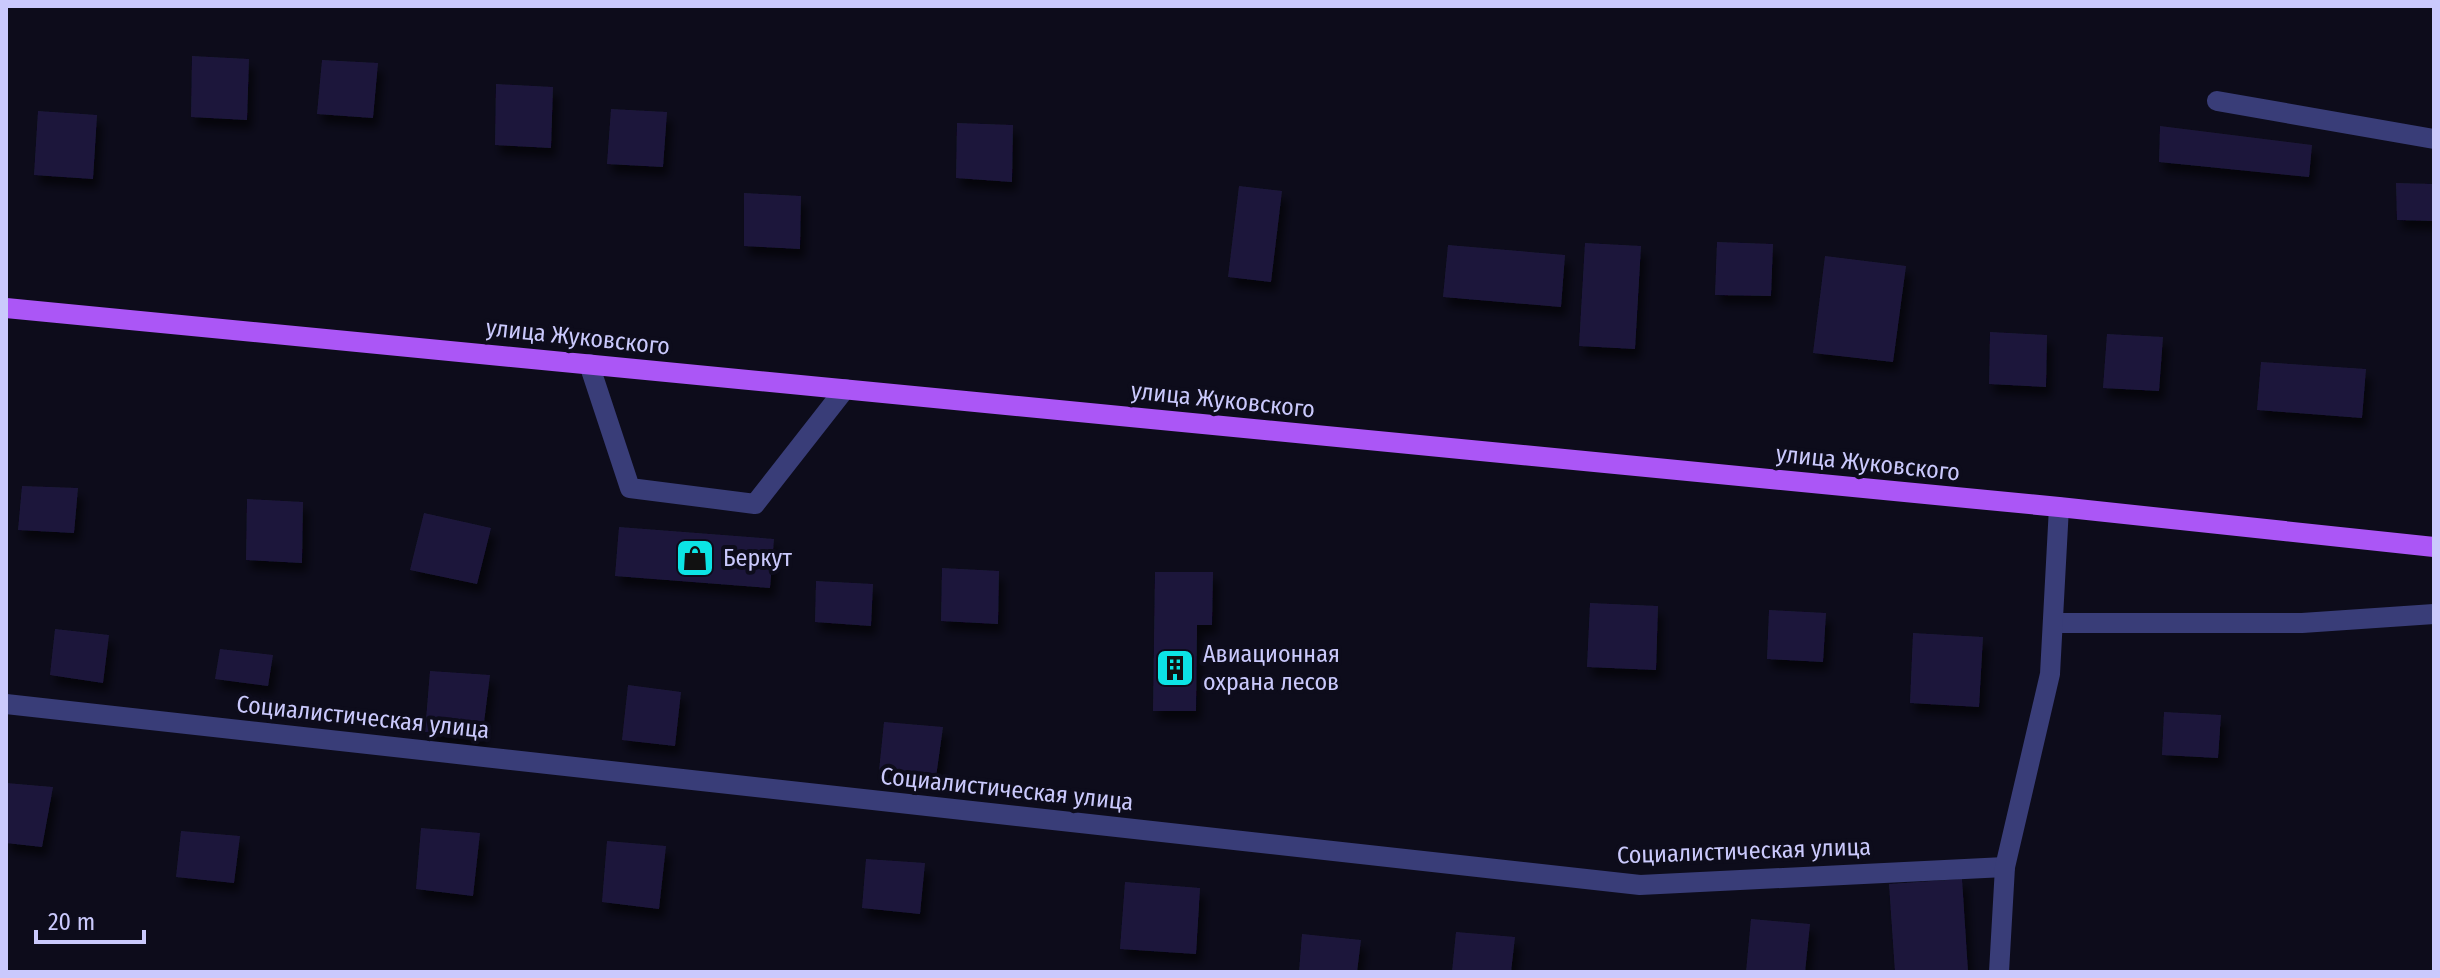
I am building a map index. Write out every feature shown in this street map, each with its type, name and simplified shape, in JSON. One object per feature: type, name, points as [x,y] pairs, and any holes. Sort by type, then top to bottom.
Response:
[{"type":"main road","name":"улица Жуковского","points":[[6,308],[2059,507],[2434,547]]},
{"type":"street","points":[[2217,101],[2434,139]]},
{"type":"street","points":[[589,364],[630,488],[755,504],[845,389]]},
{"type":"street","points":[[1999,972],[2005,867],[2050,674],[2059,507]]},
{"type":"street","points":[[2055,623],[2302,623],[2434,614]]},
{"type":"street","name":"Социалистическая улица","points":[[6,704],[1640,885],[2005,867]]},
{"type":"building","points":[[192,56],[249,59],[247,120],[191,117]]},
{"type":"building","points":[[322,60],[378,63],[373,118],[317,114]]},
{"type":"building","points":[[496,84],[553,87],[551,148],[495,145]]},
{"type":"building","points":[[611,109],[667,112],[663,167],[607,164]]},
{"type":"building","points":[[38,111],[97,115],[93,179],[34,175]]},
{"type":"building","points":[[957,123],[1013,125],[1012,182],[956,178]]},
{"type":"building","points":[[2160,126],[2312,145],[2309,177],[2159,162]]},
{"type":"building","points":[[2396,183],[2434,184],[2434,221],[2397,220]]},
{"type":"building","points":[[1239,186],[1282,191],[1271,282],[1228,277]]},
{"type":"building","points":[[744,193],[801,196],[800,249],[744,246]]},
{"type":"building","points":[[1717,242],[1773,244],[1771,296],[1715,295]]},
{"type":"building","points":[[1585,243],[1641,246],[1635,349],[1579,346]]},
{"type":"building","points":[[1448,245],[1565,255],[1561,307],[1443,297]]},
{"type":"building","points":[[1825,256],[1906,266],[1893,362],[1813,353]]},
{"type":"building","points":[[1990,332],[2047,335],[2046,387],[1989,384]]},
{"type":"building","points":[[2107,334],[2163,337],[2159,391],[2103,388]]},
{"type":"building","points":[[2261,362],[2366,369],[2362,418],[2257,410]]},
{"type":"building","points":[[22,486],[78,488],[74,533],[18,530]]},
{"type":"building","points":[[247,499],[303,502],[302,563],[246,560]]},
{"type":"building","points":[[424,513],[491,528],[477,584],[410,570]]},
{"type":"building","name":"Беркут","points":[[619,527],[774,539],[770,588],[615,576]]},
{"type":"building","points":[[942,568],[999,571],[998,624],[941,621]]},
{"type":"building","points":[[1155,572],[1213,572],[1212,625],[1197,625],[1196,711],[1153,711]]},
{"type":"building","points":[[816,581],[873,584],[871,626],[815,622]]},
{"type":"building","points":[[1590,603],[1658,606],[1656,670],[1587,667]]},
{"type":"building","points":[[1769,610],[1826,613],[1823,662],[1767,659]]},
{"type":"building","points":[[55,629],[109,635],[103,683],[50,675]]},
{"type":"building","points":[[1913,633],[1983,637],[1979,707],[1910,703]]},
{"type":"building","points":[[220,649],[273,655],[268,686],[215,679]]},
{"type":"building","points":[[430,671],[490,675],[482,738],[425,732]]},
{"type":"building","points":[[628,685],[681,692],[675,746],[622,740]]},
{"type":"building","points":[[2164,712],[2221,715],[2218,758],[2162,755]]},
{"type":"building","points":[[884,722],[943,727],[936,777],[879,771]]},
{"type":"building","points":[[6,783],[53,787],[42,847],[6,843]]},
{"type":"building","points":[[421,828],[480,833],[473,896],[416,889]]},
{"type":"building","points":[[181,831],[240,836],[234,883],[176,877]]},
{"type":"building","points":[[607,841],[666,846],[659,909],[602,902]]},
{"type":"building","points":[[866,859],[925,863],[920,914],[862,908]]},
{"type":"building","points":[[1962,879],[1968,972],[1895,972],[1889,884]]},
{"type":"building","points":[[1125,882],[1200,888],[1196,954],[1120,949]]},
{"type":"building","points":[[1751,919],[1810,924],[1805,972],[1746,972]]},
{"type":"building","points":[[1456,932],[1515,937],[1511,972],[1452,972]]},
{"type":"building","points":[[1302,934],[1361,940],[1357,972],[1299,972]]},
{"type":"place","name":"Беркут","points":[[695,558]]},
{"type":"place","name":"Авиационная охрана лесов","points":[[1175,668]]}]
